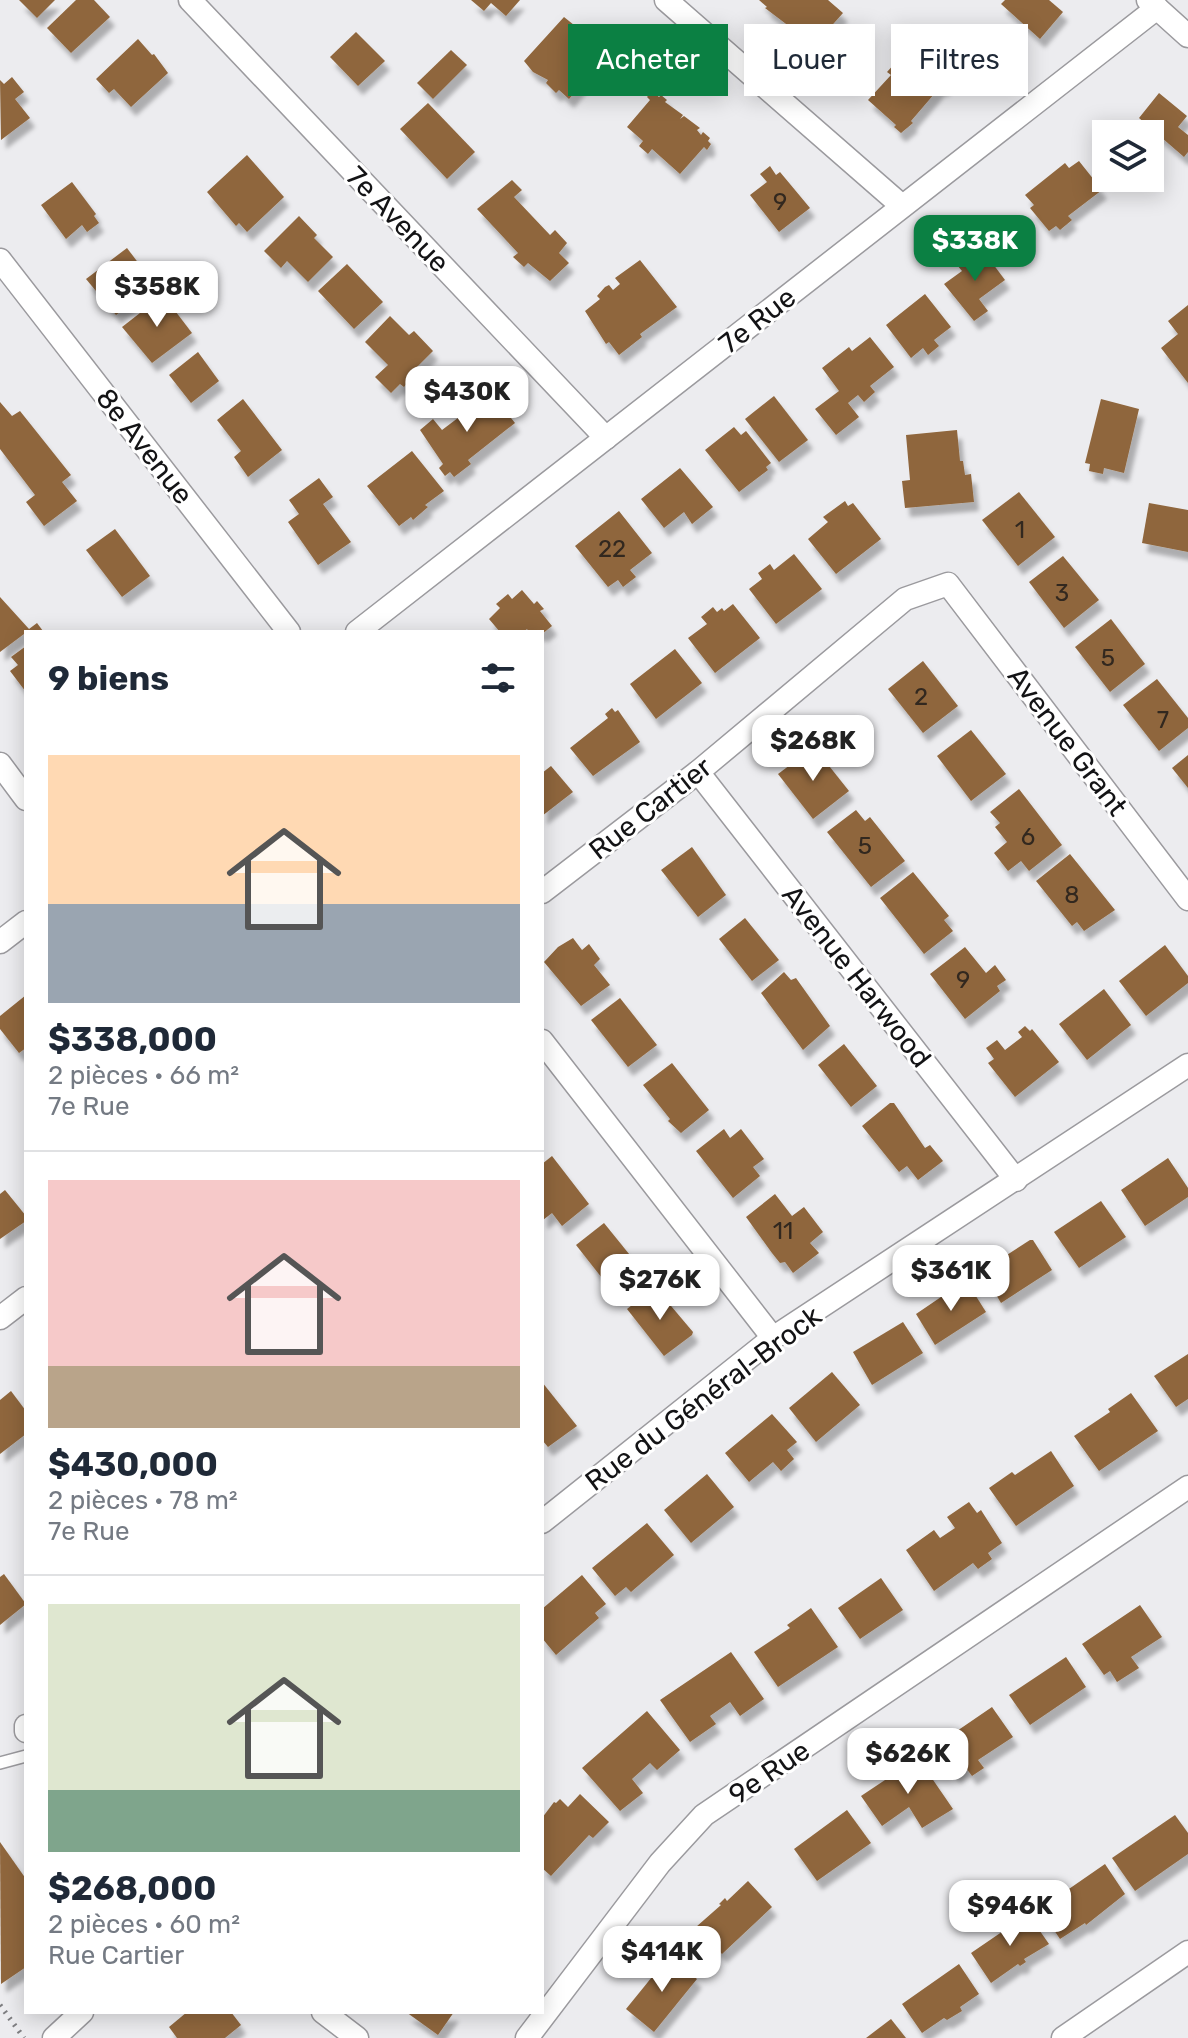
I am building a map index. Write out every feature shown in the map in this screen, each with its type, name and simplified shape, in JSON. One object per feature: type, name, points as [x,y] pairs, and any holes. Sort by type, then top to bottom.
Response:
[{"type":"street","name":"7e Avenue","points":[[190,0],[606,438]]},
{"type":"street","points":[[666,0],[902,206]]},
{"type":"street","name":"7e Rue","points":[[360,630],[902,206],[1152,4]]},
{"type":"street","points":[[1152,4],[1188,36]]},
{"type":"street","name":"8e Avenue","points":[[0,260],[287,630]]},
{"type":"street","name":"Rue Cartier","points":[[544,890],[698,772],[905,599],[948,584]]},
{"type":"street","name":"Avenue Grant","points":[[948,584],[1188,899]]},
{"type":"street","points":[[0,764],[24,796]]},
{"type":"street","name":"Avenue Harwood","points":[[698,772],[1016,1180]]},
{"type":"street","points":[[0,942],[24,924]]},
{"type":"street","points":[[544,1044],[773,1338]]},
{"type":"street","name":"Rue du Général-Brock","points":[[544,1519],[773,1338],[1188,1065]]},
{"type":"street","points":[[0,1318],[24,1300]]},
{"type":"street","name":"9e Rue","points":[[527,2038],[660,1863],[704,1815],[1188,1487]]},
{"type":"street","points":[[1063,2038],[1188,1952]]},
{"type":"street","points":[[54,2038],[80,2014]]},
{"type":"street","points":[[326,2014],[357,2038]]},
{"type":"lane","points":[[0,1763],[24,1757]]},
{"type":"path","points":[[0,2005],[24,2038]]},
{"type":"building","points":[[19,0],[55,0],[37,18]]},
{"type":"building","points":[[76,0],[94,0],[110,17],[71,53],[47,28]]},
{"type":"building","points":[[471,0],[520,0],[506,16],[491,3],[484,11]]},
{"type":"building","points":[[759,0],[828,0],[843,13],[833,24],[786,24]]},
{"type":"building","points":[[1005,0],[1049,0],[1063,12],[1040,39],[1028,28],[1028,24],[1023,24],[1001,4]]},
{"type":"building","points":[[564,17],[573,24],[568,24],[568,96],[572,96],[569,99],[559,90],[556,93],[546,83],[548,80],[533,72],[524,61]]},
{"type":"building","points":[[356,32],[385,61],[358,86],[330,57]]},
{"type":"building","points":[[138,39],[168,73],[131,107],[114,89],[109,93],[96,79]]},
{"type":"building","points":[[451,50],[467,65],[433,99],[417,83]]},
{"type":"building","points":[[891,75],[891,96],[932,96],[911,121],[913,123],[901,133],[868,100],[875,96]]},
{"type":"building","points":[[12,77],[24,92],[15,99],[30,118],[1,140],[0,80],[4,84]]},
{"type":"building","points":[[1159,93],[1187,116],[1178,127],[1188,135],[1188,152],[1184,157],[1164,140],[1164,120],[1139,118]]},
{"type":"building","points":[[662,96],[667,100],[665,102],[683,115],[680,119],[684,116],[700,128],[697,130],[701,135],[703,132],[710,138],[708,141],[711,144],[707,150],[704,147],[680,174],[652,149],[648,154],[639,146],[643,141],[627,127],[650,100],[647,97]]},
{"type":"building","points":[[428,103],[475,152],[447,179],[400,129]]},
{"type":"building","points":[[247,155],[284,197],[247,232],[239,223],[236,226],[207,192]]},
{"type":"building","points":[[1079,161],[1092,177],[1092,192],[1099,192],[1068,216],[1072,220],[1060,230],[1056,226],[1049,231],[1030,208],[1034,205],[1025,195],[1065,163],[1069,168]]},
{"type":"building","points":[[770,166],[776,175],[780,172],[810,208],[779,232],[750,195],[767,182],[760,174]]},
{"type":"building","points":[[512,180],[522,190],[514,197],[550,235],[555,230],[567,243],[559,253],[569,263],[550,281],[528,263],[524,267],[513,257],[518,253],[477,209]]},
{"type":"building","points":[[72,182],[96,214],[94,216],[99,223],[87,232],[82,225],[66,239],[41,205]]},
{"type":"building","points":[[299,216],[317,235],[314,238],[333,257],[308,282],[287,261],[281,268],[264,251]]},
{"type":"building","points":[[127,248],[155,285],[116,315],[86,279]]},
{"type":"building","points":[[981,248],[1005,280],[979,299],[988,311],[974,321],[944,284],[962,271],[957,265]]},
{"type":"building","points":[[640,260],[677,307],[640,334],[642,337],[619,355],[609,342],[606,344],[585,311],[600,299],[597,296],[605,287],[609,285],[613,290],[620,284],[615,278]]},
{"type":"building","points":[[347,264],[383,302],[354,329],[318,291]]},
{"type":"building","points":[[925,294],[951,327],[934,340],[939,346],[928,355],[923,348],[911,358],[886,325]]},
{"type":"building","points":[[163,295],[192,333],[152,363],[122,327]]},
{"type":"building","points":[[1188,305],[1188,383],[1161,348],[1178,334],[1168,321]]},
{"type":"building","points":[[390,316],[409,335],[414,331],[433,351],[407,377],[410,380],[404,387],[400,384],[391,393],[375,377],[388,365],[365,342]]},
{"type":"building","points":[[870,337],[894,367],[870,386],[875,392],[864,402],[858,395],[848,403],[859,417],[836,435],[815,409],[839,391],[822,368],[849,347],[852,351]]},
{"type":"building","points":[[198,352],[219,381],[191,403],[169,375]]},
{"type":"building","points":[[491,393],[515,423],[468,460],[471,464],[454,477],[450,472],[445,476],[439,468],[443,464],[420,430],[433,419],[442,430]]},
{"type":"building","points":[[774,396],[808,440],[779,462],[745,419]]},
{"type":"building","points":[[243,399],[282,450],[248,477],[234,457],[241,451],[217,420]]},
{"type":"building","points":[[1101,399],[1139,409],[1124,473],[1104,468],[1103,474],[1089,471],[1090,464],[1085,463]]},
{"type":"building","points":[[0,402],[12,416],[20,411],[71,475],[62,482],[77,501],[44,526],[26,502],[35,495],[0,449]]},
{"type":"building","points":[[734,427],[741,435],[746,431],[771,463],[766,467],[768,470],[739,492],[705,450]]},
{"type":"building","points":[[957,430],[960,461],[963,461],[965,475],[971,474],[974,502],[905,508],[902,481],[910,480],[906,435]]},
{"type":"building","points":[[412,451],[444,491],[425,505],[428,507],[413,520],[411,517],[399,526],[367,486]]},
{"type":"building","points":[[680,468],[713,507],[692,524],[684,512],[664,528],[641,499]]},
{"type":"building","points":[[319,478],[333,497],[323,504],[351,542],[318,565],[288,522],[299,514],[289,500]]},
{"type":"building","points":[[1019,492],[1055,537],[1018,566],[982,520]]},
{"type":"building","points":[[845,501],[848,506],[853,503],[881,539],[836,574],[808,539],[828,522],[823,517]]},
{"type":"building","points":[[1149,503],[1188,510],[1188,552],[1142,543]]},
{"type":"building","points":[[619,511],[652,553],[630,570],[636,577],[623,587],[618,580],[608,587],[575,546]]},
{"type":"building","points":[[115,529],[150,576],[122,597],[86,550]]},
{"type":"building","points":[[794,554],[822,589],[776,624],[749,589],[762,579],[758,573],[770,564],[774,570]]},
{"type":"building","points":[[1063,556],[1099,600],[1064,628],[1029,582]]},
{"type":"building","points":[[522,590],[534,604],[537,601],[544,609],[540,611],[552,626],[544,632],[527,629],[498,630],[489,619],[500,608],[496,604],[508,594],[512,599]]},
{"type":"building","points":[[0,597],[29,629],[37,623],[42,630],[24,630],[24,634],[0,652]]},
{"type":"building","points":[[733,604],[760,638],[715,673],[688,638],[707,624],[701,617],[713,607],[717,612],[722,608],[724,611]]},
{"type":"building","points":[[1111,619],[1145,664],[1110,692],[1075,647]]},
{"type":"building","points":[[24,647],[24,689],[10,671],[18,665],[11,657]]},
{"type":"building","points":[[675,649],[702,683],[656,719],[630,684]]},
{"type":"building","points":[[923,661],[958,706],[923,733],[888,689]]},
{"type":"building","points":[[1157,679],[1188,718],[1188,728],[1159,751],[1123,705]]},
{"type":"building","points":[[612,708],[615,712],[618,710],[640,742],[593,776],[570,748],[608,718],[605,714]]},
{"type":"building","points":[[971,730],[1006,774],[971,801],[937,756]]},
{"type":"building","points":[[814,747],[849,791],[813,819],[778,774]]},
{"type":"building","points":[[1188,755],[1188,788],[1172,768]]},
{"type":"building","points":[[551,766],[573,792],[544,814],[544,771]]},
{"type":"building","points":[[1019,789],[1062,845],[1029,871],[1021,861],[1008,871],[994,853],[1007,842],[995,827],[1000,823],[990,812]]},
{"type":"building","points":[[856,810],[865,821],[870,817],[905,861],[871,887],[827,832]]},
{"type":"building","points":[[692,847],[726,895],[698,917],[661,870]]},
{"type":"building","points":[[1070,854],[1115,910],[1084,931],[1077,922],[1072,926],[1036,881]]},
{"type":"building","points":[[913,872],[949,916],[944,920],[953,931],[924,954],[880,898]]},
{"type":"building","points":[[745,918],[779,960],[752,981],[719,939]]},
{"type":"building","points":[[573,938],[582,950],[589,944],[600,959],[594,965],[610,985],[581,1006],[544,962],[558,947]]},
{"type":"building","points":[[1165,945],[1188,976],[1188,983],[1146,1016],[1119,981]]},
{"type":"building","points":[[965,947],[986,973],[995,965],[1006,980],[997,986],[1000,991],[965,1019],[930,974]]},
{"type":"building","points":[[784,972],[791,980],[796,978],[830,1026],[803,1050],[761,993]]},
{"type":"building","points":[[1104,989],[1131,1025],[1087,1060],[1059,1024]]},
{"type":"building","points":[[24,997],[24,1049],[19,1053],[0,1029],[0,1016]]},
{"type":"building","points":[[620,998],[657,1045],[628,1067],[591,1020]]},
{"type":"building","points":[[1025,1026],[1030,1031],[1032,1029],[1059,1062],[1015,1097],[988,1063],[994,1059],[986,1048],[997,1040],[1005,1050],[1022,1037],[1018,1032]]},
{"type":"building","points":[[844,1044],[877,1086],[851,1107],[818,1065]]},
{"type":"building","points":[[672,1063],[709,1110],[681,1133],[668,1121],[670,1119],[643,1085]]},
{"type":"building","points":[[894,1103],[925,1148],[930,1145],[943,1161],[918,1180],[907,1166],[899,1172],[862,1126]]},
{"type":"building","points":[[724,1129],[730,1138],[741,1129],[764,1159],[753,1167],[760,1176],[733,1198],[696,1151]]},
{"type":"building","points":[[552,1156],[589,1204],[562,1226],[552,1213],[544,1219],[544,1162]]},
{"type":"building","points":[[1168,1158],[1188,1188],[1188,1197],[1145,1226],[1121,1190]]},
{"type":"building","points":[[5,1190],[24,1214],[24,1222],[0,1239],[0,1194]]},
{"type":"building","points":[[775,1194],[792,1216],[804,1207],[823,1232],[810,1243],[819,1253],[793,1273],[785,1262],[780,1263],[746,1217]]},
{"type":"building","points":[[1101,1201],[1126,1237],[1079,1268],[1054,1232]]},
{"type":"building","points":[[604,1223],[642,1270],[613,1292],[576,1245]]},
{"type":"building","points":[[1033,1240],[1052,1270],[1001,1303],[982,1271]]},
{"type":"building","points":[[967,1282],[986,1312],[935,1345],[916,1314]]},
{"type":"building","points":[[655,1287],[693,1332],[664,1356],[627,1309]]},
{"type":"building","points":[[903,1322],[923,1353],[872,1385],[853,1352]]},
{"type":"building","points":[[1188,1354],[1188,1399],[1176,1407],[1154,1376]]},
{"type":"building","points":[[832,1372],[860,1405],[816,1442],[789,1408]]},
{"type":"building","points":[[544,1385],[577,1426],[548,1447],[544,1442]]},
{"type":"building","points":[[11,1391],[24,1408],[24,1436],[0,1454],[0,1400]]},
{"type":"building","points":[[1131,1393],[1158,1431],[1099,1471],[1074,1436],[1110,1412],[1108,1409]]},
{"type":"building","points":[[772,1414],[797,1442],[787,1450],[794,1459],[781,1471],[773,1462],[749,1482],[725,1453]]},
{"type":"building","points":[[1051,1451],[1074,1486],[1016,1526],[989,1488]]},
{"type":"building","points":[[707,1474],[734,1507],[691,1543],[664,1510]]},
{"type":"building","points":[[969,1502],[977,1513],[981,1510],[1002,1543],[988,1553],[992,1559],[978,1569],[973,1563],[934,1591],[906,1550],[934,1530],[940,1538],[955,1528],[947,1517]]},
{"type":"building","points":[[647,1523],[674,1555],[631,1592],[626,1587],[615,1596],[592,1568]]},
{"type":"building","points":[[4,1574],[24,1606],[0,1625],[0,1577]]},
{"type":"building","points":[[582,1575],[606,1604],[595,1613],[599,1618],[556,1655],[544,1640],[544,1607]]},
{"type":"building","points":[[881,1578],[903,1610],[860,1639],[838,1608]]},
{"type":"building","points":[[1140,1605],[1162,1637],[1131,1657],[1139,1668],[1117,1682],[1110,1671],[1104,1675],[1082,1644]]},
{"type":"building","points":[[811,1608],[838,1647],[778,1687],[754,1652],[790,1628],[787,1625]]},
{"type":"building","points":[[731,1652],[764,1699],[740,1716],[730,1702],[710,1716],[716,1724],[690,1742],[660,1700]]},
{"type":"building","points":[[1066,1657],[1086,1687],[1030,1725],[1009,1695]]},
{"type":"building","points":[[992,1707],[1013,1737],[978,1760],[984,1768],[972,1776],[966,1768],[955,1775],[935,1746]]},
{"type":"building","points":[[647,1711],[680,1750],[657,1770],[650,1763],[632,1779],[643,1793],[620,1811],[582,1768]]},
{"type":"building","points":[[918,1758],[953,1809],[922,1828],[909,1807],[882,1826],[861,1796]]},
{"type":"building","points":[[580,1794],[609,1822],[593,1838],[589,1835],[551,1876],[544,1870],[544,1815],[560,1799],[568,1807]]},
{"type":"building","points":[[847,1810],[871,1843],[817,1881],[794,1849]]},
{"type":"building","points":[[1175,1815],[1188,1833],[1188,1854],[1135,1891],[1112,1858]]},
{"type":"building","points":[[0,1842],[24,1876],[24,1968],[1,1984]]},
{"type":"building","points":[[1105,1864],[1125,1894],[1086,1925],[1060,1939],[1040,1909]]},
{"type":"building","points":[[748,1881],[772,1907],[722,1954],[696,1927],[725,1898],[727,1901]]},
{"type":"building","points":[[1028,1914],[1049,1944],[991,1983],[971,1953]]},
{"type":"building","points":[[669,1956],[697,1979],[654,2032],[626,2009]]},
{"type":"building","points":[[959,1964],[979,1994],[960,2007],[962,2011],[947,2020],[944,2018],[922,2033],[902,2004]]},
{"type":"building","points":[[185,2014],[233,2014],[241,2025],[225,2038],[177,2038],[169,2027]]},
{"type":"building","points":[[409,2014],[453,2014],[438,2035]]},
{"type":"building","points":[[891,2019],[906,2038],[866,2038]]}]
